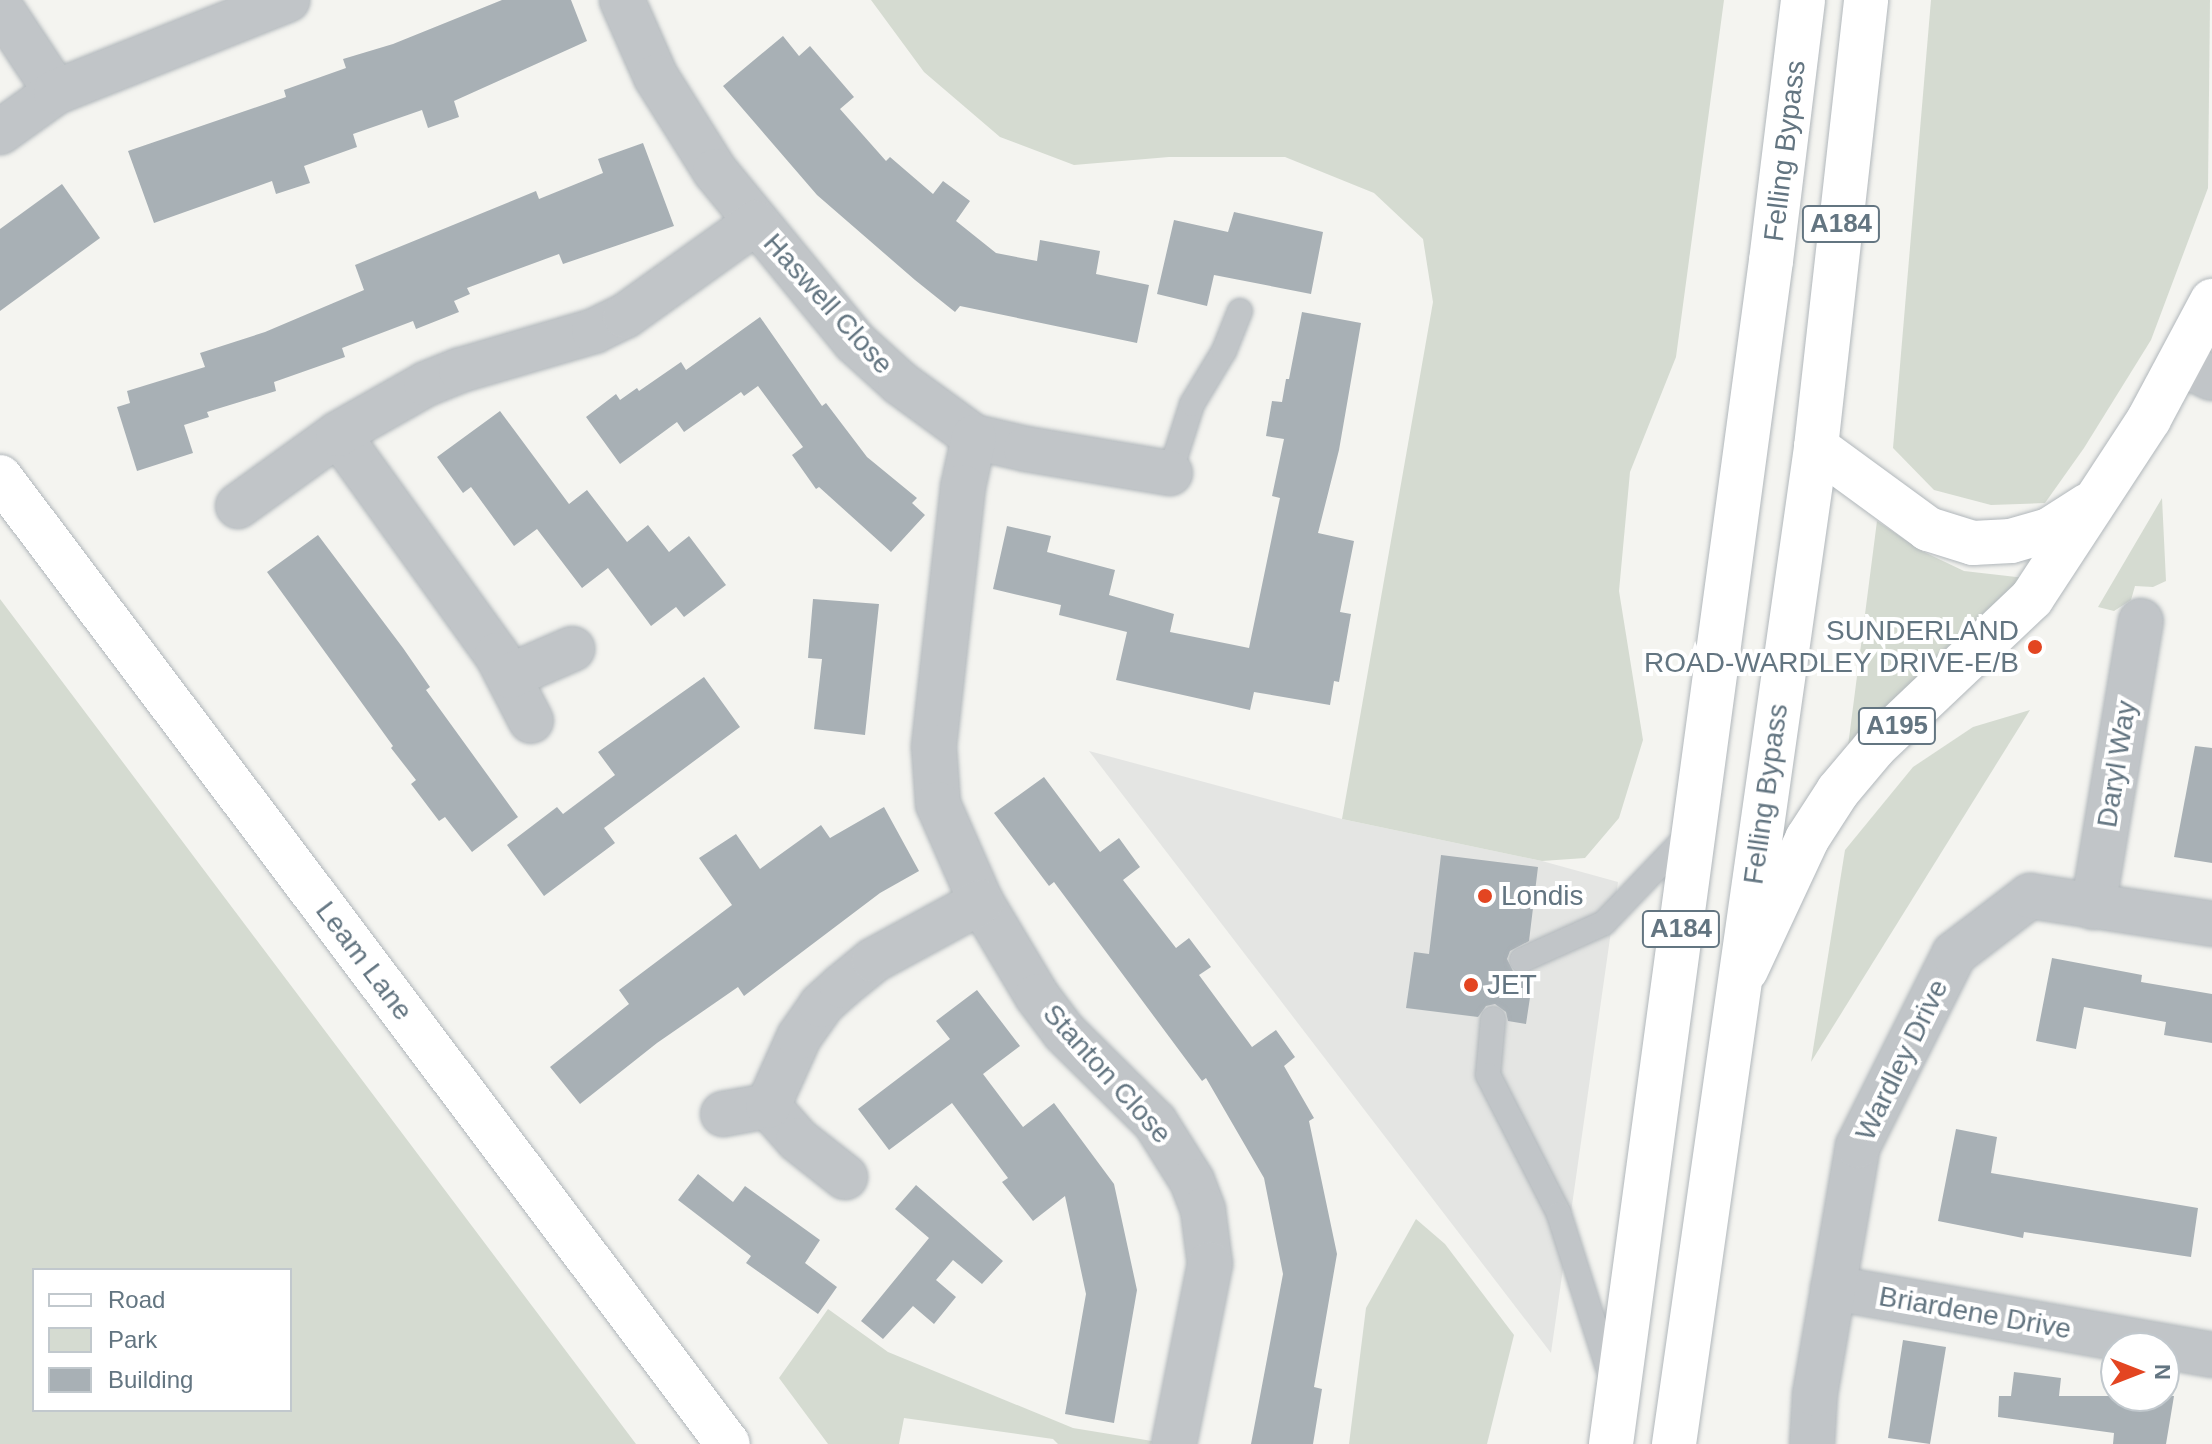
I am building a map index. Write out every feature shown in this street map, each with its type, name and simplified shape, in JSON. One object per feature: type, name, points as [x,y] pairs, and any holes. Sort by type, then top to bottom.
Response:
[{"type":"main road","name":"Felling Bypass","points":[[1611,1444],[1803,0]]},
{"type":"main road","name":"Felling Bypass","points":[[1674,1444],[1816,447],[1866,0]]},
{"type":"main road","name":"A195","points":[[1740,983],[1807,839],[1838,791],[1875,747],[2032,598],[2097,499],[2196,370],[2212,301]]},
{"type":"main road","name":"A195","points":[[1816,447],[1928,529],[1973,543],[2011,541],[2049,530],[2097,499]]},
{"type":"main road","name":"Leam Lane","points":[[0,477],[728,1444]]},
{"type":"street","points":[[0,132],[56,92],[287,0]]},
{"type":"street","name":"Haswell Close","points":[[622,0],[663,90],[715,171],[855,342],[900,383],[974,437],[1026,449],[1170,473]]},
{"type":"street","points":[[0,7],[56,92]]},
{"type":"street","name":"Haswell Close","points":[[238,506],[338,434],[403,396],[461,370],[594,331],[625,316],[755,223]]},
{"type":"street","points":[[338,434],[510,676],[531,721]]},
{"type":"street","name":"Stanton Close","points":[[974,437],[963,487],[933,775],[938,804],[981,902],[1015,963],[1064,1032],[1135,1101],[1174,1148],[1203,1210],[1210,1264],[1174,1444]]},
{"type":"street","name":"Daryl Way","points":[[2093,907],[2141,621]]},
{"type":"street","points":[[510,676],[572,649]]},
{"type":"street","name":"Wardley Drive","points":[[1812,1444],[1815,1394],[1858,1146],[1954,954],[2030,896],[2212,924]]},
{"type":"street","points":[[768,1106],[799,1037],[821,1005],[874,960],[981,902]]},
{"type":"street","points":[[723,1114],[768,1106]]},
{"type":"street","points":[[768,1106],[798,1140],[845,1177]]},
{"type":"street","name":"Briardene Drive","points":[[1833,1288],[2212,1355]]},
{"type":"lane","points":[[1170,473],[1192,404],[1224,351],[1240,311]]},
{"type":"lane","points":[[1522,960],[1604,923],[1695,828]]},
{"type":"lane","points":[[1493,1019],[1488,1075],[1559,1214],[1618,1397]]},
{"type":"shaded area","points":[[1089,751],[1342,819],[1542,861],[1618,882],[1551,1353]]},
{"type":"green space","points":[[871,0],[1724,0],[1676,357],[1630,472],[1619,591],[1643,740],[1619,818],[1585,858],[1542,861],[1342,819],[1433,302],[1423,239],[1374,193],[1285,157],[1169,157],[1074,165],[1000,137],[924,72]]},
{"type":"green space","points":[[1931,0],[2210,0],[2208,188],[2151,340],[2084,448],[2045,503],[1991,505],[1934,490],[1893,448]]},
{"type":"green space","points":[[2162,498],[2166,581],[2153,587],[2135,586],[2131,600],[2114,611],[2098,607]]},
{"type":"green space","points":[[1877,521],[1922,551],[1964,571],[2025,578],[1848,746]]},
{"type":"green space","points":[[0,599],[636,1444],[0,1444]]},
{"type":"green space","points":[[2030,710],[1811,1062],[1845,850],[1913,767],[1973,727]]},
{"type":"green space","points":[[1416,1219],[1445,1244],[1514,1335],[1487,1444],[1349,1444],[1366,1308]]},
{"type":"green space","points":[[828,1309],[888,1352],[1073,1428],[1152,1441],[1151,1444],[1058,1444],[1053,1439],[904,1418],[899,1444],[828,1444],[779,1378]]},
{"type":"building","points":[[502,0],[571,0],[587,41],[454,101],[459,117],[428,128],[422,110],[353,134],[357,147],[304,166],[310,183],[276,194],[272,181],[154,223],[128,151],[286,97],[284,90],[346,68],[343,59],[393,44]]},
{"type":"building","points":[[783,36],[799,56],[810,46],[854,97],[840,109],[886,161],[890,157],[933,194],[943,181],[970,201],[956,221],[996,253],[1037,261],[1040,240],[1100,251],[1096,274],[1149,285],[1137,343],[960,306],[955,312],[915,280],[817,195],[723,86]]},
{"type":"building","points":[[643,143],[674,226],[563,264],[559,254],[467,288],[470,294],[454,301],[459,312],[416,329],[413,321],[342,348],[345,357],[274,382],[276,391],[207,412],[209,417],[184,425],[193,453],[137,471],[117,407],[130,403],[127,391],[205,367],[200,353],[265,332],[364,290],[355,265],[536,191],[539,199],[603,173],[598,159]]},
{"type":"building","points":[[62,184],[100,238],[0,311],[0,229]]},
{"type":"building","points":[[1234,212],[1323,232],[1311,294],[1214,275],[1207,306],[1157,294],[1174,220],[1228,232]]},
{"type":"building","points":[[1302,312],[1361,323],[1339,450],[1318,533],[1354,541],[1340,612],[1351,614],[1339,682],[1334,681],[1330,705],[1254,692],[1250,710],[1116,680],[1127,632],[1059,615],[1061,605],[993,589],[1007,526],[1051,536],[1047,552],[1115,570],[1109,595],[1174,614],[1170,632],[1249,648],[1280,498],[1272,496],[1284,439],[1266,436],[1272,401],[1282,402],[1286,379],[1289,379]]},
{"type":"building","points":[[760,317],[822,406],[826,403],[867,457],[917,498],[912,503],[925,515],[891,552],[819,487],[816,489],[792,455],[803,447],[758,386],[744,396],[741,392],[684,432],[677,422],[620,464],[586,417],[616,394],[620,400],[637,388],[639,391],[681,362],[686,370]]},
{"type":"building","points":[[500,411],[569,504],[587,490],[627,542],[648,525],[669,552],[689,536],[726,585],[684,617],[676,607],[651,626],[608,568],[582,588],[537,529],[514,546],[471,487],[463,493],[437,457]]},
{"type":"building","points":[[318,535],[403,648],[430,687],[426,690],[518,817],[472,852],[445,817],[439,821],[411,784],[416,780],[391,748],[393,746],[267,572]]},
{"type":"building","points":[[813,599],[879,604],[865,735],[814,729],[822,659],[808,658]]},
{"type":"building","points":[[704,677],[740,727],[604,828],[615,843],[544,896],[507,845],[557,807],[563,814],[615,775],[598,752]]},
{"type":"building","points":[[2195,746],[2212,748],[2212,863],[2174,857]]},
{"type":"building","points":[[1044,777],[1100,852],[1119,838],[1140,867],[1123,880],[1176,948],[1189,938],[1211,967],[1199,975],[1252,1047],[1276,1030],[1295,1057],[1284,1066],[1314,1118],[1309,1121],[1337,1254],[1314,1387],[1322,1389],[1313,1444],[1251,1444],[1283,1274],[1264,1178],[1206,1078],[1202,1081],[1054,882],[1049,886],[994,813]]},
{"type":"building","points":[[884,807],[919,871],[880,893],[744,996],[738,987],[657,1043],[580,1104],[550,1067],[629,1004],[619,990],[732,905],[699,858],[736,834],[760,869],[821,825],[830,838]]},
{"type":"building","points":[[1441,855],[1538,867],[1529,941],[1510,951],[1507,959],[1514,973],[1521,975],[1534,971],[1526,1024],[1508,1021],[1506,1012],[1495,1004],[1486,1006],[1478,1017],[1406,1008],[1414,952],[1429,954]]},
{"type":"building","points":[[2052,958],[2142,975],[2141,982],[2212,994],[2212,1043],[2164,1035],[2166,1022],[2084,1007],[2076,1049],[2036,1041]]},
{"type":"building","points":[[977,990],[1020,1046],[983,1074],[1023,1127],[1054,1103],[1114,1184],[1137,1290],[1114,1423],[1065,1414],[1086,1294],[1065,1196],[1033,1221],[1002,1182],[1008,1178],[952,1103],[889,1150],[858,1109],[950,1039],[936,1021]]},
{"type":"building","points":[[1956,1129],[1997,1137],[1991,1173],[2198,1208],[2191,1257],[2024,1232],[2023,1238],[1938,1221]]},
{"type":"building","points":[[698,1174],[733,1202],[745,1186],[820,1240],[805,1263],[837,1287],[818,1314],[746,1263],[751,1256],[678,1200]]},
{"type":"building","points":[[916,1185],[1003,1261],[982,1284],[953,1260],[936,1280],[956,1297],[934,1324],[913,1306],[883,1339],[861,1321],[929,1238],[895,1209]]},
{"type":"building","points":[[1903,1340],[1946,1347],[1930,1444],[1888,1438]]},
{"type":"building","points":[[2014,1372],[2061,1378],[2059,1396],[2100,1396],[2100,1412],[2171,1412],[2166,1444],[2113,1444],[2114,1433],[1998,1417],[1999,1396],[2011,1396]]},
{"type":"place","name":"SUNDERLAND ROAD-WARDLEY DRIVE-E/B","points":[[2035,647]]},
{"type":"place","name":"Londis","points":[[1485,896]]},
{"type":"place","name":"JET","points":[[1471,985]]}]
